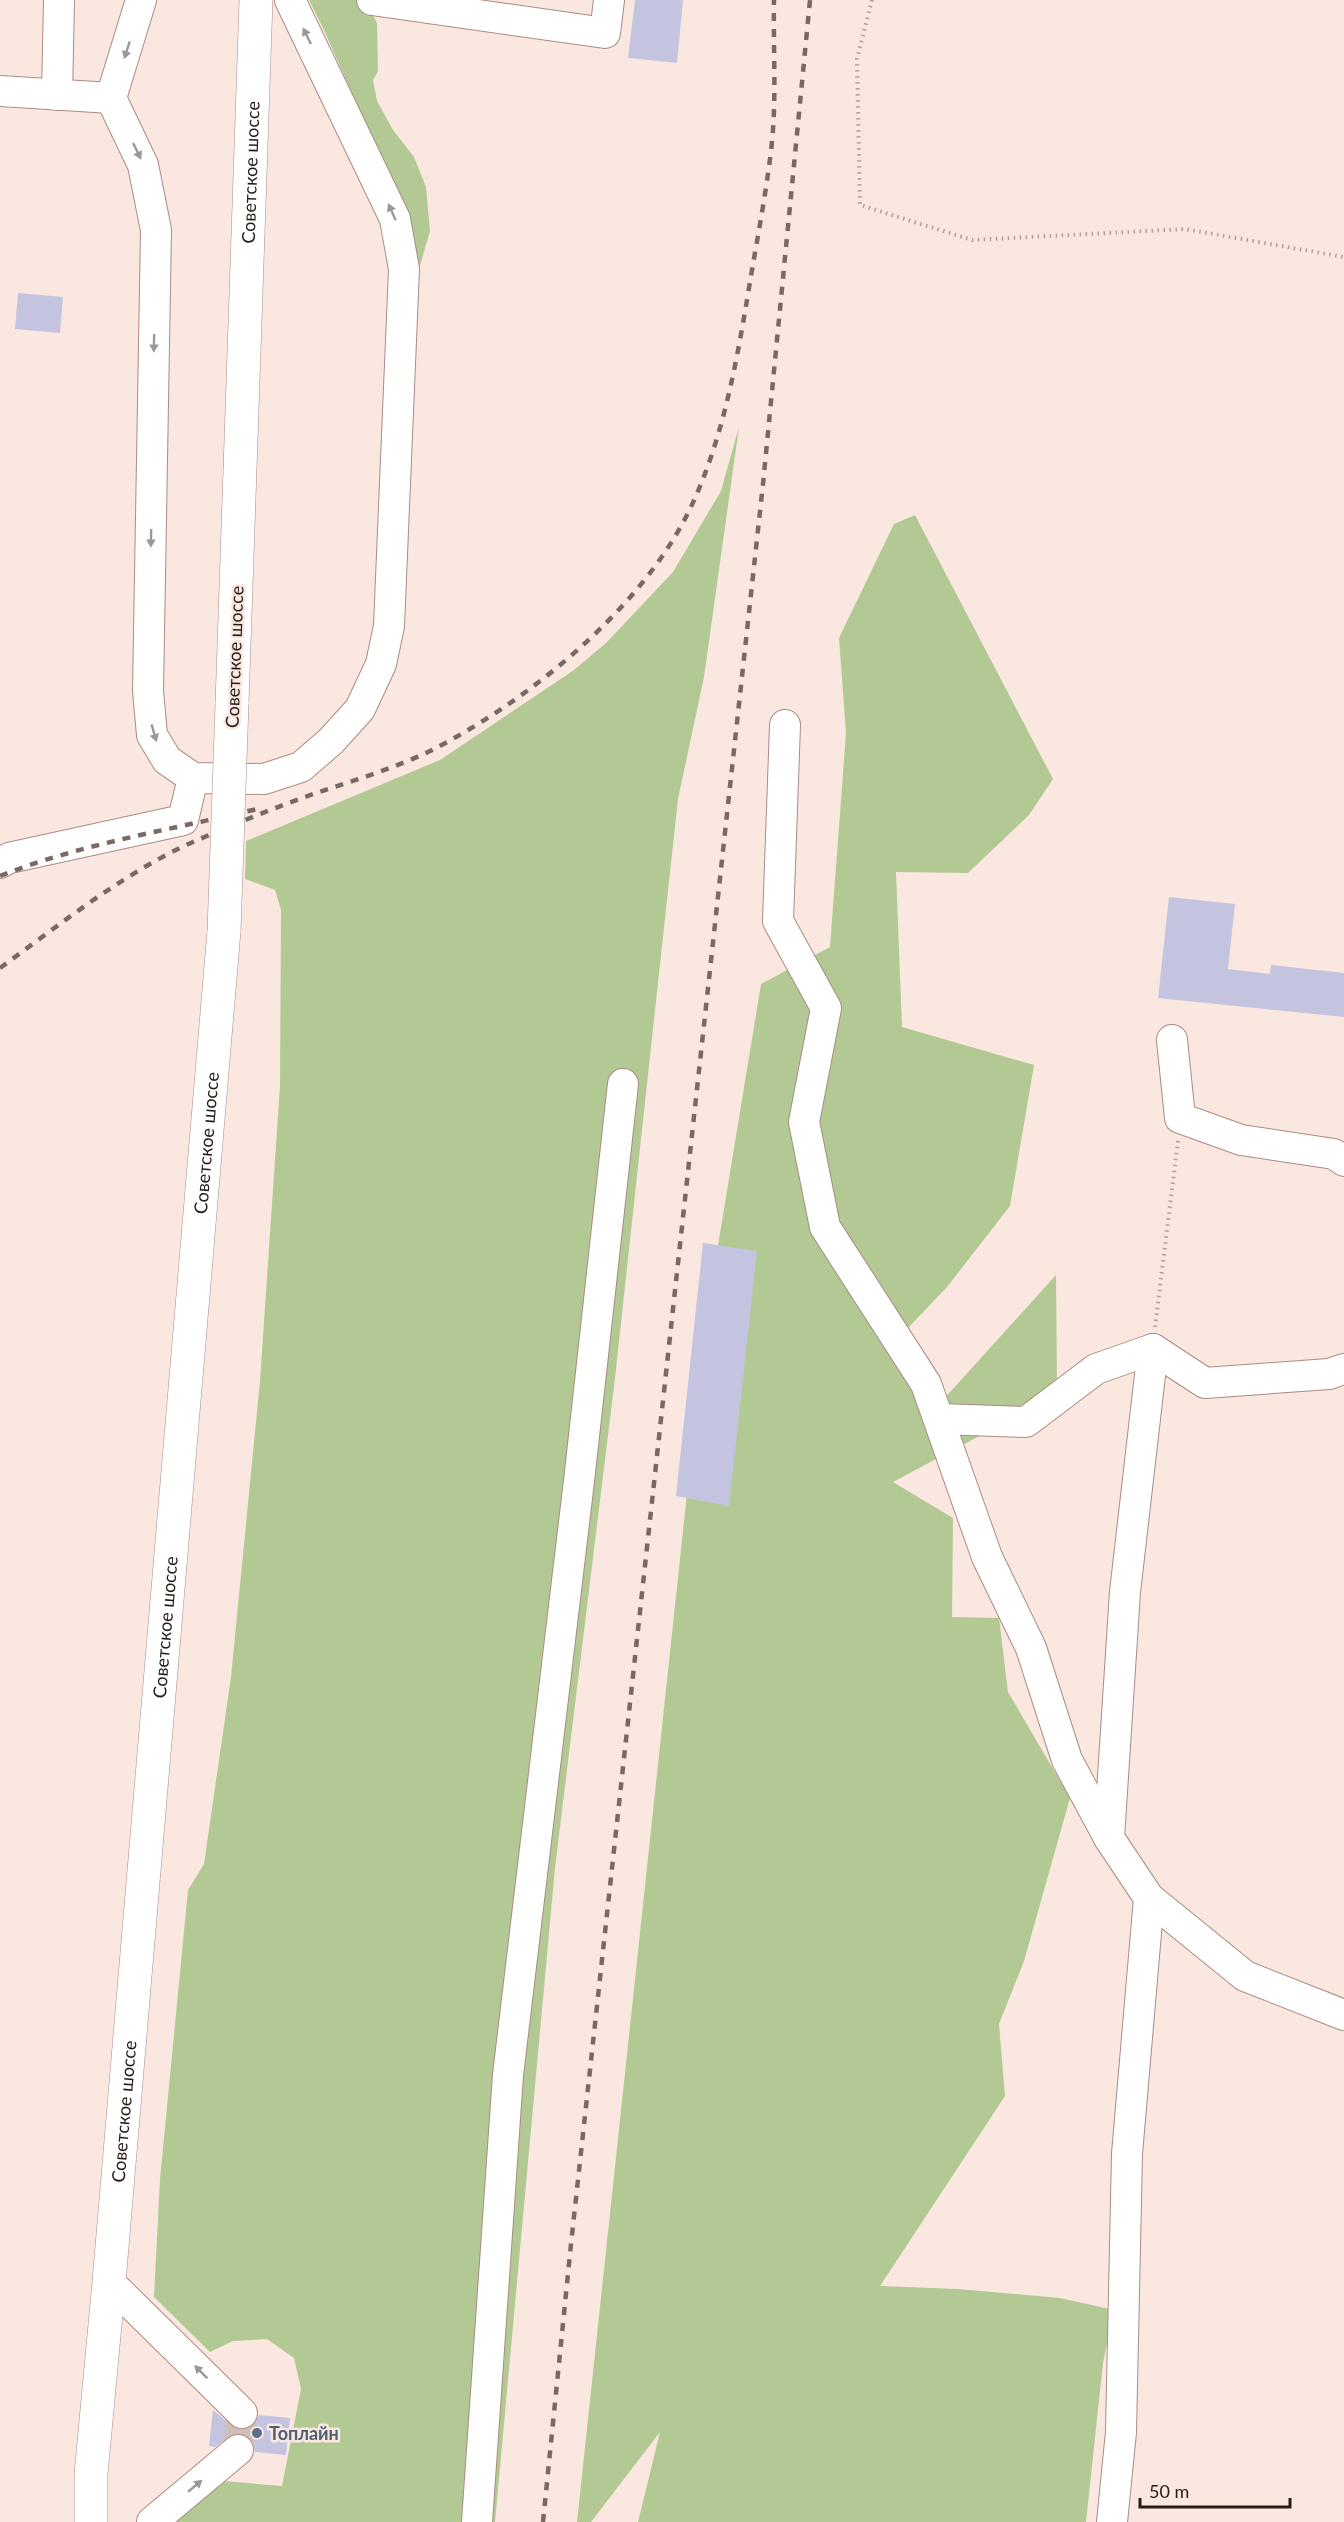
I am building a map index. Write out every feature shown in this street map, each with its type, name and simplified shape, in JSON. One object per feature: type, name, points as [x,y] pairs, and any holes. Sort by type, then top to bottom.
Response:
[{"type":"main road","name":"Советское шоссе","points":[[91,2474],[224,931],[256,0]]},
{"type":"main road","points":[[76,2522],[91,2474]]},
{"type":"main road","points":[[91,2474],[91,2522]]},
{"type":"street","points":[[57,95],[59,0]]},
{"type":"street","points":[[141,0],[111,98],[143,165],[156,230],[148,691],[152,735],[167,760],[193,778],[264,779],[301,767],[331,741],[360,709],[381,664],[389,626],[404,269],[395,219],[290,0]]},
{"type":"street","points":[[372,0],[605,33],[609,0]]},
{"type":"street","points":[[0,91],[111,98]]},
{"type":"street","points":[[786,725],[778,921],[826,1008],[804,1122],[825,1227],[926,1384],[987,1557],[1031,1648],[1067,1761],[1109,1838],[1149,1898],[1245,1976],[1344,2015]]},
{"type":"street","points":[[0,862],[9,858],[183,820],[193,778]]},
{"type":"street","points":[[1172,1040],[1180,1118],[1241,1140],[1334,1154],[1344,1161]]},
{"type":"street","points":[[477,2522],[508,2075],[579,1481],[622,1084]]},
{"type":"street","points":[[939,1419],[1026,1422],[1096,1369],[1153,1349]]},
{"type":"street","points":[[1153,1349],[1205,1383],[1329,1374],[1344,1369]]},
{"type":"street","points":[[1109,1838],[1125,1592],[1153,1349]]},
{"type":"street","points":[[1112,2522],[1121,2432],[1126,2154],[1149,1898]]},
{"type":"street","points":[[109,2282],[242,2413]]},
{"type":"street","points":[[152,2522],[238,2450]]},
{"type":"path","points":[[872,0],[857,59],[860,205],[972,240],[1185,229],[1344,257]]},
{"type":"path","points":[[1153,1349],[1180,1118]]},
{"type":"green space","points":[[309,0],[365,0],[377,23],[378,71],[373,80],[377,101],[393,130],[414,157],[426,187],[430,231],[417,276],[397,195]]},
{"type":"green space","points":[[739,427],[704,677],[678,799],[615,1378],[555,1868],[495,2522],[168,2522],[211,2480],[282,2486],[301,2389],[294,2358],[267,2339],[233,2341],[210,2352],[154,2297],[160,2179],[188,1890],[204,1864],[231,1677],[260,1381],[280,1086],[281,910],[275,890],[245,879],[246,841],[440,760],[574,670],[606,643],[673,572],[721,491]]},
{"type":"green space","points":[[915,515],[1053,779],[1029,815],[968,873],[896,872],[902,1027],[1034,1065],[1010,1206],[947,1287],[888,1349],[932,1412],[1056,1275],[1057,1385],[1032,1408],[893,1482],[953,1518],[952,1617],[999,1618],[1008,1692],[1070,1798],[1024,1961],[999,2024],[1005,2096],[880,2286],[958,2289],[1060,2298],[1114,2310],[1103,2363],[1086,2522],[638,2522],[660,2432],[591,2522],[577,2522],[705,1325],[761,984],[830,947],[846,733],[839,638],[894,524]]},
{"type":"building","points":[[635,0],[683,0],[677,63],[628,58]]},
{"type":"building","points":[[18,293],[63,297],[60,333],[15,329]]},
{"type":"building","points":[[1169,897],[1235,904],[1228,969],[1270,974],[1271,965],[1344,973],[1344,1017],[1158,998]]},
{"type":"building","points":[[703,1243],[757,1251],[729,1506],[676,1496]]},
{"type":"building","points":[[213,2410],[238,2430],[246,2430],[254,2425],[259,2415],[290,2418],[286,2455],[255,2452],[252,2439],[243,2434],[234,2433],[215,2447],[209,2446]]},
{"type":"tunnel","points":[[238,2450],[242,2413]]},
{"type":"railway","points":[[0,968],[94,899],[169,854],[271,810],[413,759],[464,733],[502,709],[576,651],[610,619],[641,584],[668,548],[689,511],[710,460],[732,381],[771,151],[774,94],[774,0]]},
{"type":"railway","points":[[543,2522],[571,2244],[763,484],[810,0]]},
{"type":"railway","points":[[0,876],[95,846],[257,809]]},
{"type":"place","name":"Топлайн","points":[[257,2433]]}]
